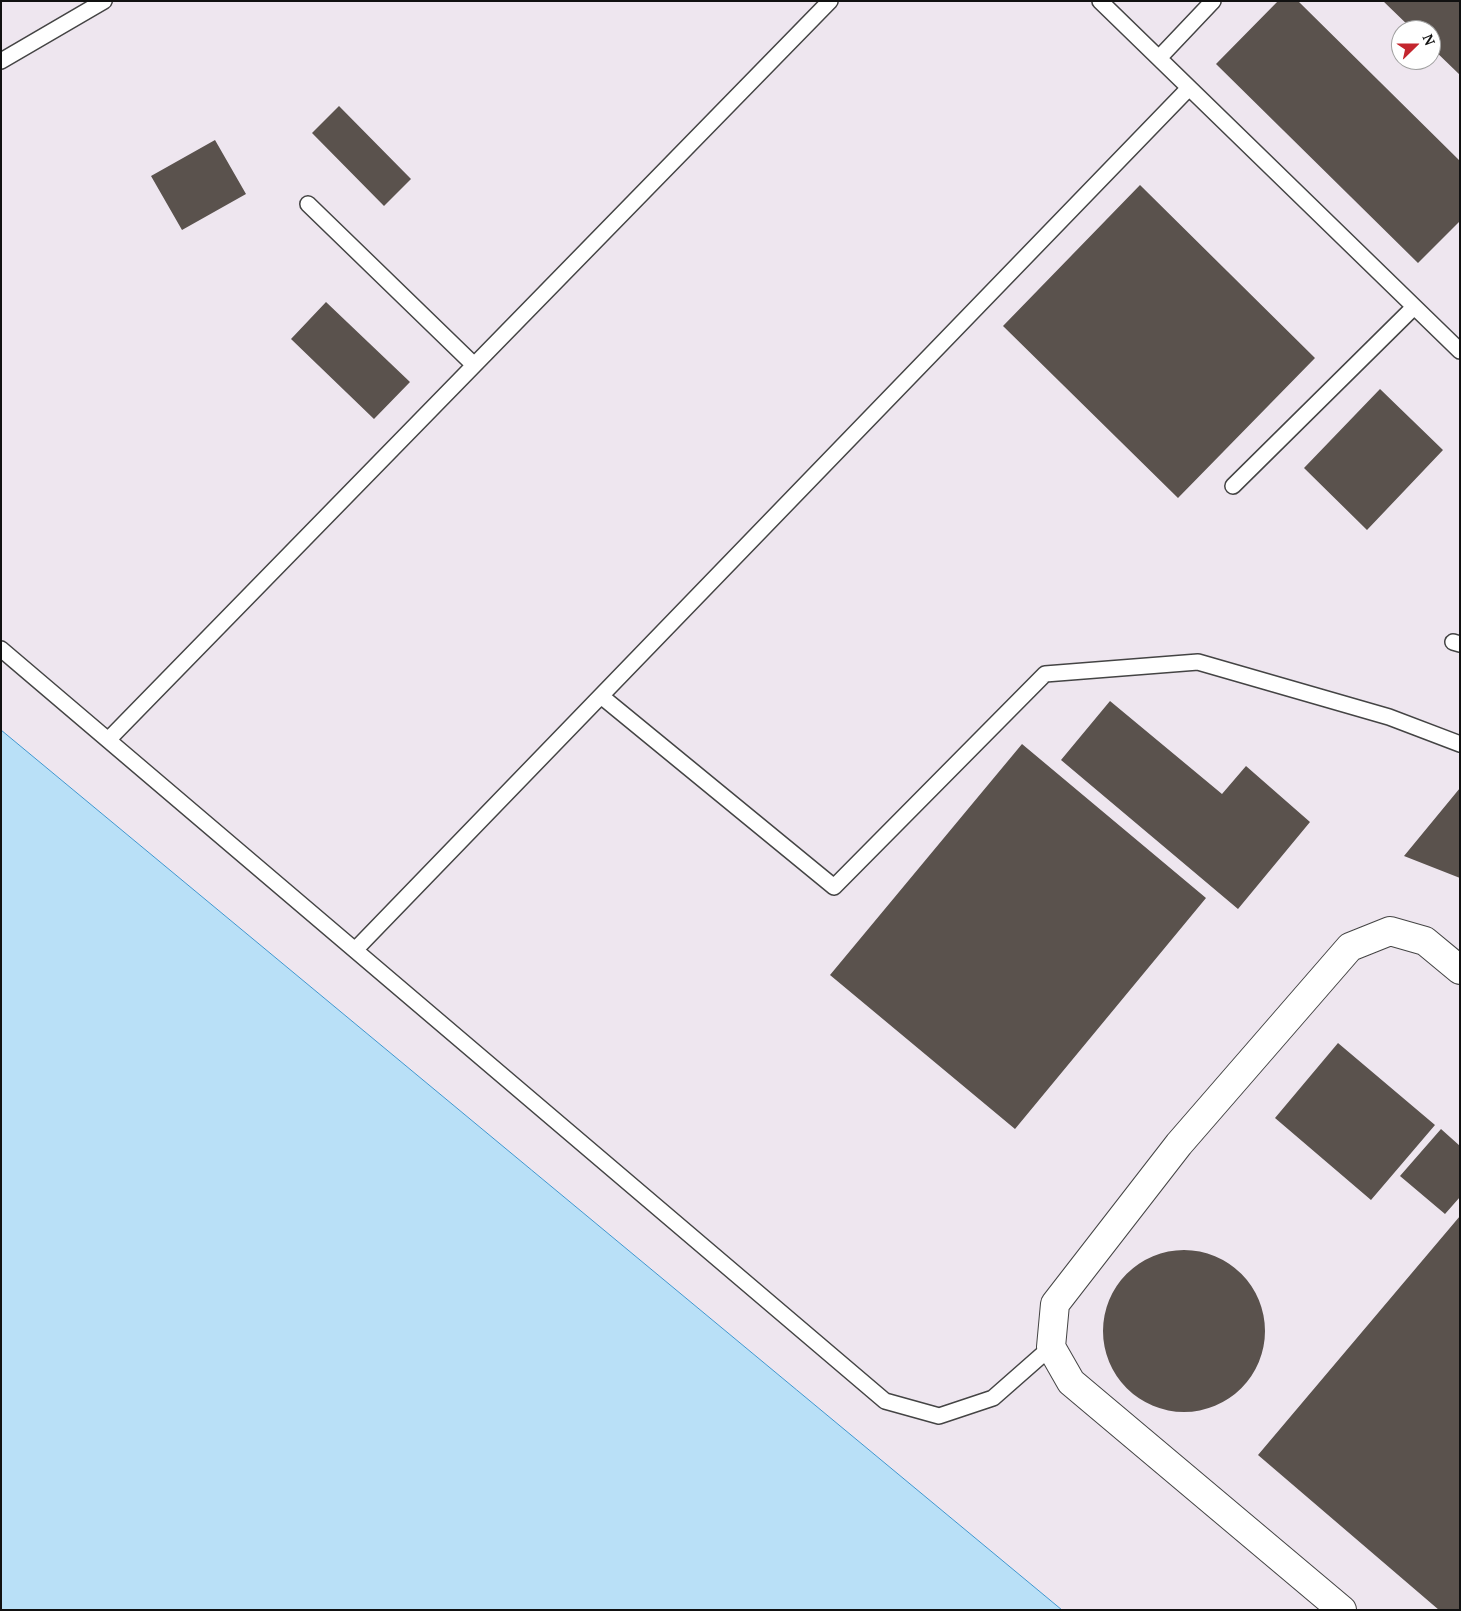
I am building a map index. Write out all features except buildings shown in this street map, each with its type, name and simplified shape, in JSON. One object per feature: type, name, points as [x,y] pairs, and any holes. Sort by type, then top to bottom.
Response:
[{"type":"street","points":[[1342,1610],[1071,1382],[1051,1347],[1055,1304],[1179,1144],[1350,947],[1390,931],[1425,941],[1460,970]]},
{"type":"lane","points":[[108,740],[830,1]]},
{"type":"lane","points":[[1100,1],[1188,89],[1460,351]]},
{"type":"lane","points":[[1159,58],[1213,1]]},
{"type":"lane","points":[[1,61],[97,3]]},
{"type":"lane","points":[[355,950],[1188,89]]},
{"type":"lane","points":[[308,204],[474,365]]},
{"type":"lane","points":[[1233,486],[1414,307]]},
{"type":"lane","points":[[1,649],[885,1401],[939,1416],[993,1398],[1051,1347]]},
{"type":"lane","points":[[602,696],[834,887],[1045,674],[1198,662],[1389,717],[1460,744]]},
{"type":"shaded area","points":[[1,1],[1460,1],[1460,1610],[1062,1610],[1,730]]},
{"type":"water","points":[[1,730],[1062,1610],[1,1610]]}]
